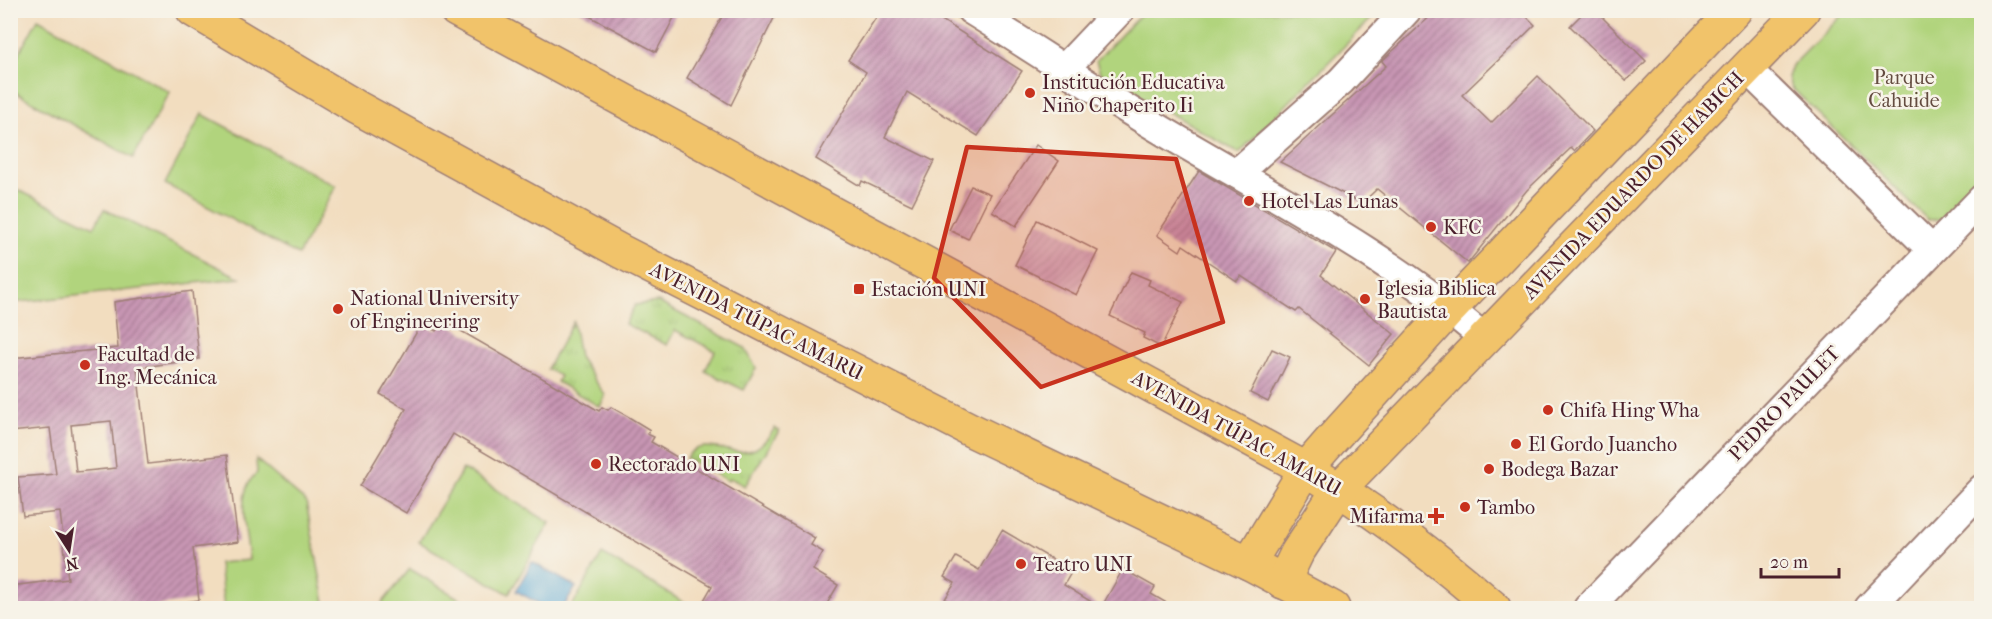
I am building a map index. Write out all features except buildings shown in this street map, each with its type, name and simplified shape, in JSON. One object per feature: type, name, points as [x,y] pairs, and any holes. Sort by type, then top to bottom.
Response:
[{"type":"main road","name":"AVENIDA TÚPAC AMARU","points":[[193,10],[358,108],[620,251],[971,430],[1249,563],[1333,609]]},
{"type":"main road","name":"AVENIDA TÚPAC AMARU","points":[[456,10],[1306,469],[1340,489],[1454,573],[1494,609]]},
{"type":"main road","points":[[1249,563],[1306,469],[1450,309],[1735,10]]},
{"type":"main road","name":"AVENIDA EDUARDO DE HABICH","points":[[1284,582],[1297,553],[1340,489],[1803,10]]},
{"type":"street","points":[[971,10],[1148,122],[1237,172],[1413,281],[1484,338]]},
{"type":"street","points":[[1065,68],[1120,10]]},
{"type":"street","points":[[1237,172],[1341,81],[1407,10]]},
{"type":"street","points":[[1747,69],[1932,250]]},
{"type":"street","name":"PEDRO PAULET","points":[[1588,609],[1982,199]]},
{"type":"street","points":[[1869,609],[1982,489]]},
{"type":"highlighted area","points":[[967,147],[1176,159],[1223,322],[1041,387],[934,278]]},
{"type":"green space","points":[[1144,11],[1379,11],[1239,153],[1100,73],[1096,61]]},
{"type":"green space","name":"Parque Cahuide","points":[[1846,11],[1981,11],[1981,180],[1943,219],[1928,220],[1791,87],[1788,77],[1792,66]]},
{"type":"green space","points":[[38,19],[170,92],[133,158],[11,90],[11,68]]},
{"type":"green space","points":[[202,114],[336,186],[298,255],[165,184]]},
{"type":"green space","points":[[10,186],[94,227],[104,209],[240,278],[11,303]]},
{"type":"green space","points":[[658,302],[745,348],[756,368],[744,390],[705,371],[715,351],[675,330],[667,345],[625,324],[635,305]]},
{"type":"green space","points":[[573,322],[579,357],[605,395],[600,407],[557,382],[560,376],[547,369]]},
{"type":"green space","points":[[775,428],[779,431],[745,486],[730,478],[728,481],[686,458],[692,451],[700,448],[709,447],[737,452],[755,449]]},
{"type":"green space","points":[[256,459],[306,502],[326,608],[224,608],[219,563],[249,560],[244,502],[250,481],[257,473]]},
{"type":"green space","points":[[463,469],[550,523],[509,594],[419,542]]},
{"type":"green space","points":[[602,554],[694,608],[571,608]]},
{"type":"green space","points":[[410,569],[475,608],[378,608]]},
{"type":"water","points":[[532,562],[576,587],[563,608],[547,608],[516,591]]},
{"type":"place","name":"Institución Educativa Niño Chaperito Ii","points":[[1030,93]]},
{"type":"place","name":"Hotel Las Lunas","points":[[1249,201]]},
{"type":"place","name":"KFC","points":[[1431,227]]},
{"type":"place","name":"Estación UNI","points":[[859,289]]},
{"type":"place","name":"Iglesia Biblica Bautista","points":[[1365,299]]},
{"type":"place","name":"National University of Engineering","points":[[338,309]]},
{"type":"place","name":"Facultad de Ing. Mecánica","points":[[85,365]]},
{"type":"place","name":"Chifa Hing Wha","points":[[1548,410]]},
{"type":"place","name":"El Gordo Juancho","points":[[1516,444]]},
{"type":"place","name":"Rectorado UNI","points":[[596,464]]},
{"type":"place","name":"Bodega Bazar","points":[[1489,469]]},
{"type":"place","name":"Tambo","points":[[1465,507]]},
{"type":"place","name":"Mifarma","points":[[1436,516]]},
{"type":"place","name":"Teatro UNI","points":[[1021,564]]}]
